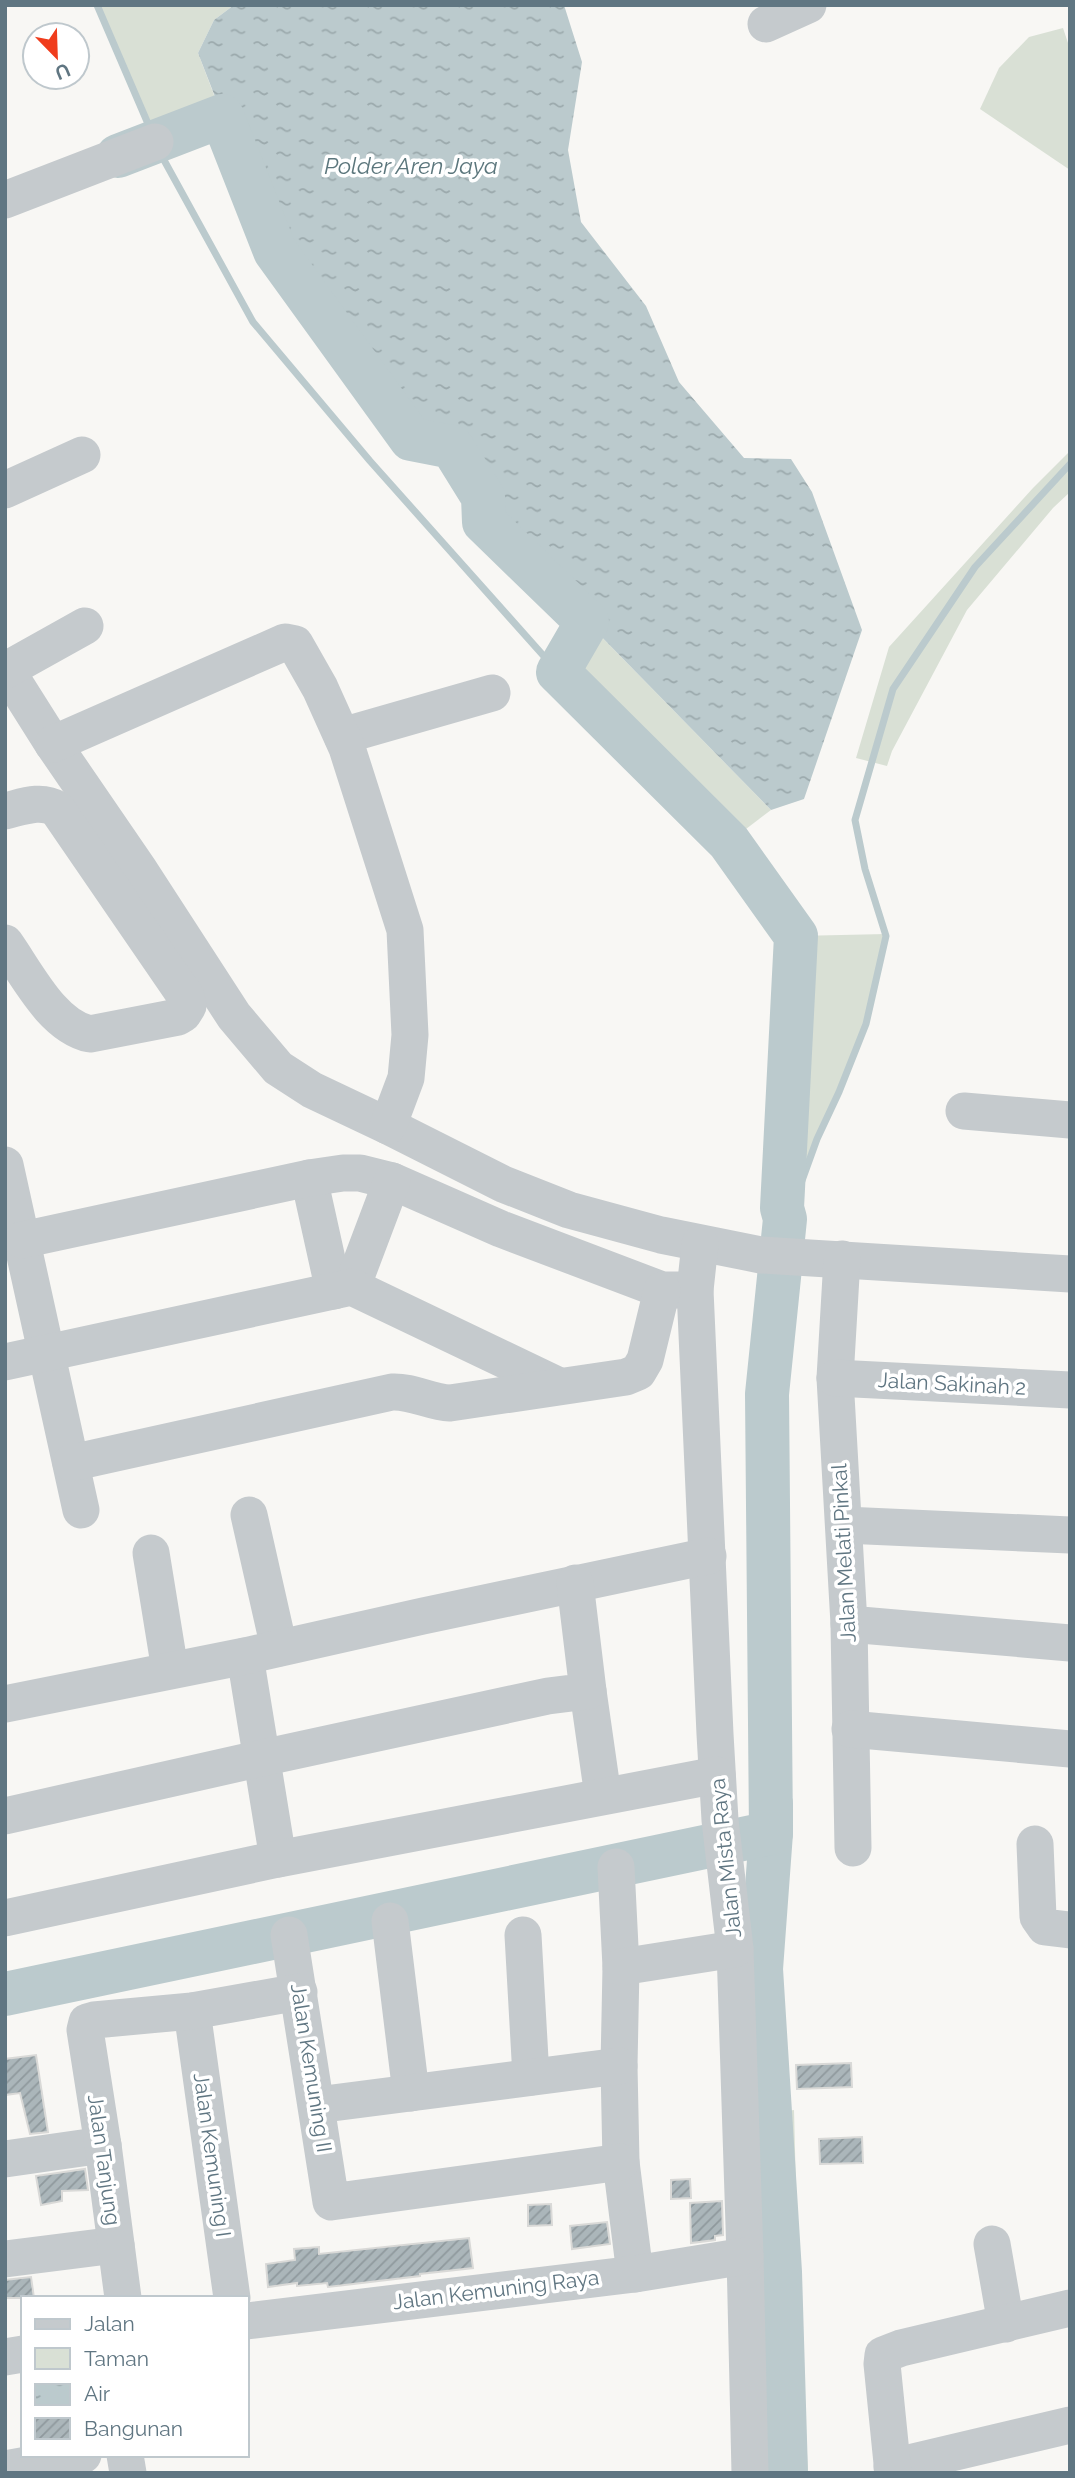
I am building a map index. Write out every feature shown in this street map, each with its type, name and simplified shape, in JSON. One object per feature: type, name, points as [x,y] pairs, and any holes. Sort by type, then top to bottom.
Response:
[{"type":"street","points":[[766,24],[808,5]]},
{"type":"street","points":[[5,200],[155,142]]},
{"type":"street","points":[[5,490],[82,456]]},
{"type":"street","points":[[85,626],[9,681],[140,871],[234,1016],[278,1068],[312,1090],[503,1184],[569,1210],[700,1244],[761,1255],[1070,1274]]},
{"type":"street","points":[[53,744],[285,642],[295,644],[342,736],[405,930],[410,1035],[406,1078],[388,1126]]},
{"type":"street","points":[[342,736],[492,693]]},
{"type":"street","points":[[5,811],[38,804],[49,804],[57,809],[186,997],[188,1006],[178,1017],[90,1034],[77,1031],[57,1015],[5,943]]},
{"type":"street","points":[[964,1111],[1070,1120]]},
{"type":"street","points":[[5,1165],[81,1510]]},
{"type":"street","points":[[22,1240],[309,1178],[360,1173],[392,1181],[501,1228],[679,1290],[638,1372],[626,1377],[450,1404],[401,1391],[392,1392],[71,1462]]},
{"type":"street","points":[[309,1178],[343,1289]]},
{"type":"street","points":[[343,1289],[392,1181]]},
{"type":"street","name":"Jalan Mista Raya","points":[[700,1244],[679,1290],[708,1556],[717,1774],[735,1949],[750,2473]]},
{"type":"street","name":"Jalan Melati Pinkal","points":[[827,1259],[845,1525],[853,1848]]},
{"type":"street","points":[[5,1362],[343,1289],[559,1386]]},
{"type":"street","name":"Jalan Sakinah 2","points":[[835,1378],[1070,1390]]},
{"type":"street","points":[[249,1515],[262,1652],[262,1758],[278,1859]]},
{"type":"street","points":[[845,1525],[1070,1535]]},
{"type":"street","points":[[151,1553],[170,1670]]},
{"type":"street","points":[[5,1704],[708,1556]]},
{"type":"street","points":[[575,1583],[603,1796]]},
{"type":"street","points":[[849,1624],[1070,1643]]},
{"type":"street","points":[[5,1816],[548,1696],[589,1691]]},
{"type":"street","points":[[850,1729],[1070,1749]]},
{"type":"street","points":[[5,1918],[278,1859],[717,1774]]},
{"type":"street","points":[[1035,1844],[1038,1917],[1045,1927],[1070,1930]]},
{"type":"street","points":[[615,1867],[621,1967],[621,2162],[635,2274]]},
{"type":"street","points":[[390,1921],[411,2093]]},
{"type":"street","points":[[523,1935],[531,2077]]},
{"type":"street","name":"Jalan Kemuning II","points":[[289,1936],[331,2202],[621,2162]]},
{"type":"street","points":[[621,1967],[735,1949]]},
{"type":"street","points":[[192,2011],[299,1992]]},
{"type":"street","name":"Jalan Tanjung","points":[[123,2296],[85,2030],[88,2022],[192,2011]]},
{"type":"street","name":"Jalan Kemuning I","points":[[192,2011],[232,2296]]},
{"type":"street","points":[[317,2105],[619,2066]]},
{"type":"street","points":[[5,2159],[103,2146]]},
{"type":"street","points":[[992,2244],[1006,2324]]},
{"type":"street","points":[[5,2259],[116,2245]]},
{"type":"street","name":"Jalan Kemuning Raya","points":[[248,2320],[635,2274],[745,2256]]},
{"type":"street","points":[[1070,2308],[901,2348],[883,2355],[882,2364],[892,2470],[1070,2425]]},
{"type":"street","points":[[5,2469],[72,2457]]},
{"type":"green space","points":[[97,5],[234,5],[214,20],[198,53],[222,116],[155,142]]},
{"type":"green space","points":[[1063,28],[1070,49],[1070,170],[980,109],[999,68],[1029,37]]},
{"type":"green space","points":[[1070,451],[1070,492],[1053,508],[967,610],[892,751],[887,766],[856,758],[889,647]]},
{"type":"green space","points":[[587,622],[771,810],[729,842],[558,672]]},
{"type":"green space","points":[[886,934],[866,1024],[817,1139],[791,1210],[801,1249],[763,1253],[782,1208],[796,936]]},
{"type":"green space","points":[[794,2110],[798,2269],[808,2473],[750,2473],[757,2115]]},
{"type":"water","name":"Polder Aren Jaya","points":[[234,5],[564,5],[582,62],[568,150],[581,222],[646,306],[679,382],[744,458],[791,459],[812,492],[862,630],[804,799],[771,810],[587,622],[484,522],[483,497],[452,447],[411,439],[275,251],[198,53],[214,20]]},
{"type":"building","points":[[36,2055],[48,2132],[30,2134],[20,2093],[5,2095],[5,2059]]},
{"type":"building","points":[[851,2063],[852,2087],[797,2089],[796,2065]]},
{"type":"building","points":[[862,2137],[863,2163],[820,2164],[819,2139]]},
{"type":"building","points":[[85,2169],[88,2190],[62,2191],[62,2201],[41,2205],[36,2176]]},
{"type":"building","points":[[690,2179],[691,2198],[671,2199],[671,2180]]},
{"type":"building","points":[[722,2201],[723,2235],[715,2236],[715,2240],[691,2243],[690,2203]]},
{"type":"building","points":[[551,2204],[552,2225],[528,2226],[528,2205]]},
{"type":"building","points":[[607,2222],[610,2244],[572,2249],[570,2226]]},
{"type":"building","points":[[469,2238],[473,2268],[328,2287],[327,2283],[297,2286],[297,2283],[268,2287],[266,2264],[295,2260],[294,2249],[319,2247],[319,2254]]},
{"type":"building","points":[[31,2277],[34,2296],[5,2298],[5,2280]]},
{"type":"waterway","points":[[97,5],[152,133]]},
{"type":"waterway","points":[[5,1994],[771,1833],[767,1394],[785,1219],[782,1208],[796,936],[729,842],[558,672],[587,622],[484,522],[483,497],[452,447],[411,439],[275,251],[222,116],[118,156]]},
{"type":"waterway","points":[[159,151],[253,322],[370,461],[558,672],[729,842],[796,936],[782,1208],[785,1219],[791,1211],[817,1139],[866,1024],[886,936],[865,869],[855,820],[893,689],[975,567],[1070,464]]},
{"type":"waterway","points":[[771,1804],[761,1969],[780,2272],[786,2473]]}]
